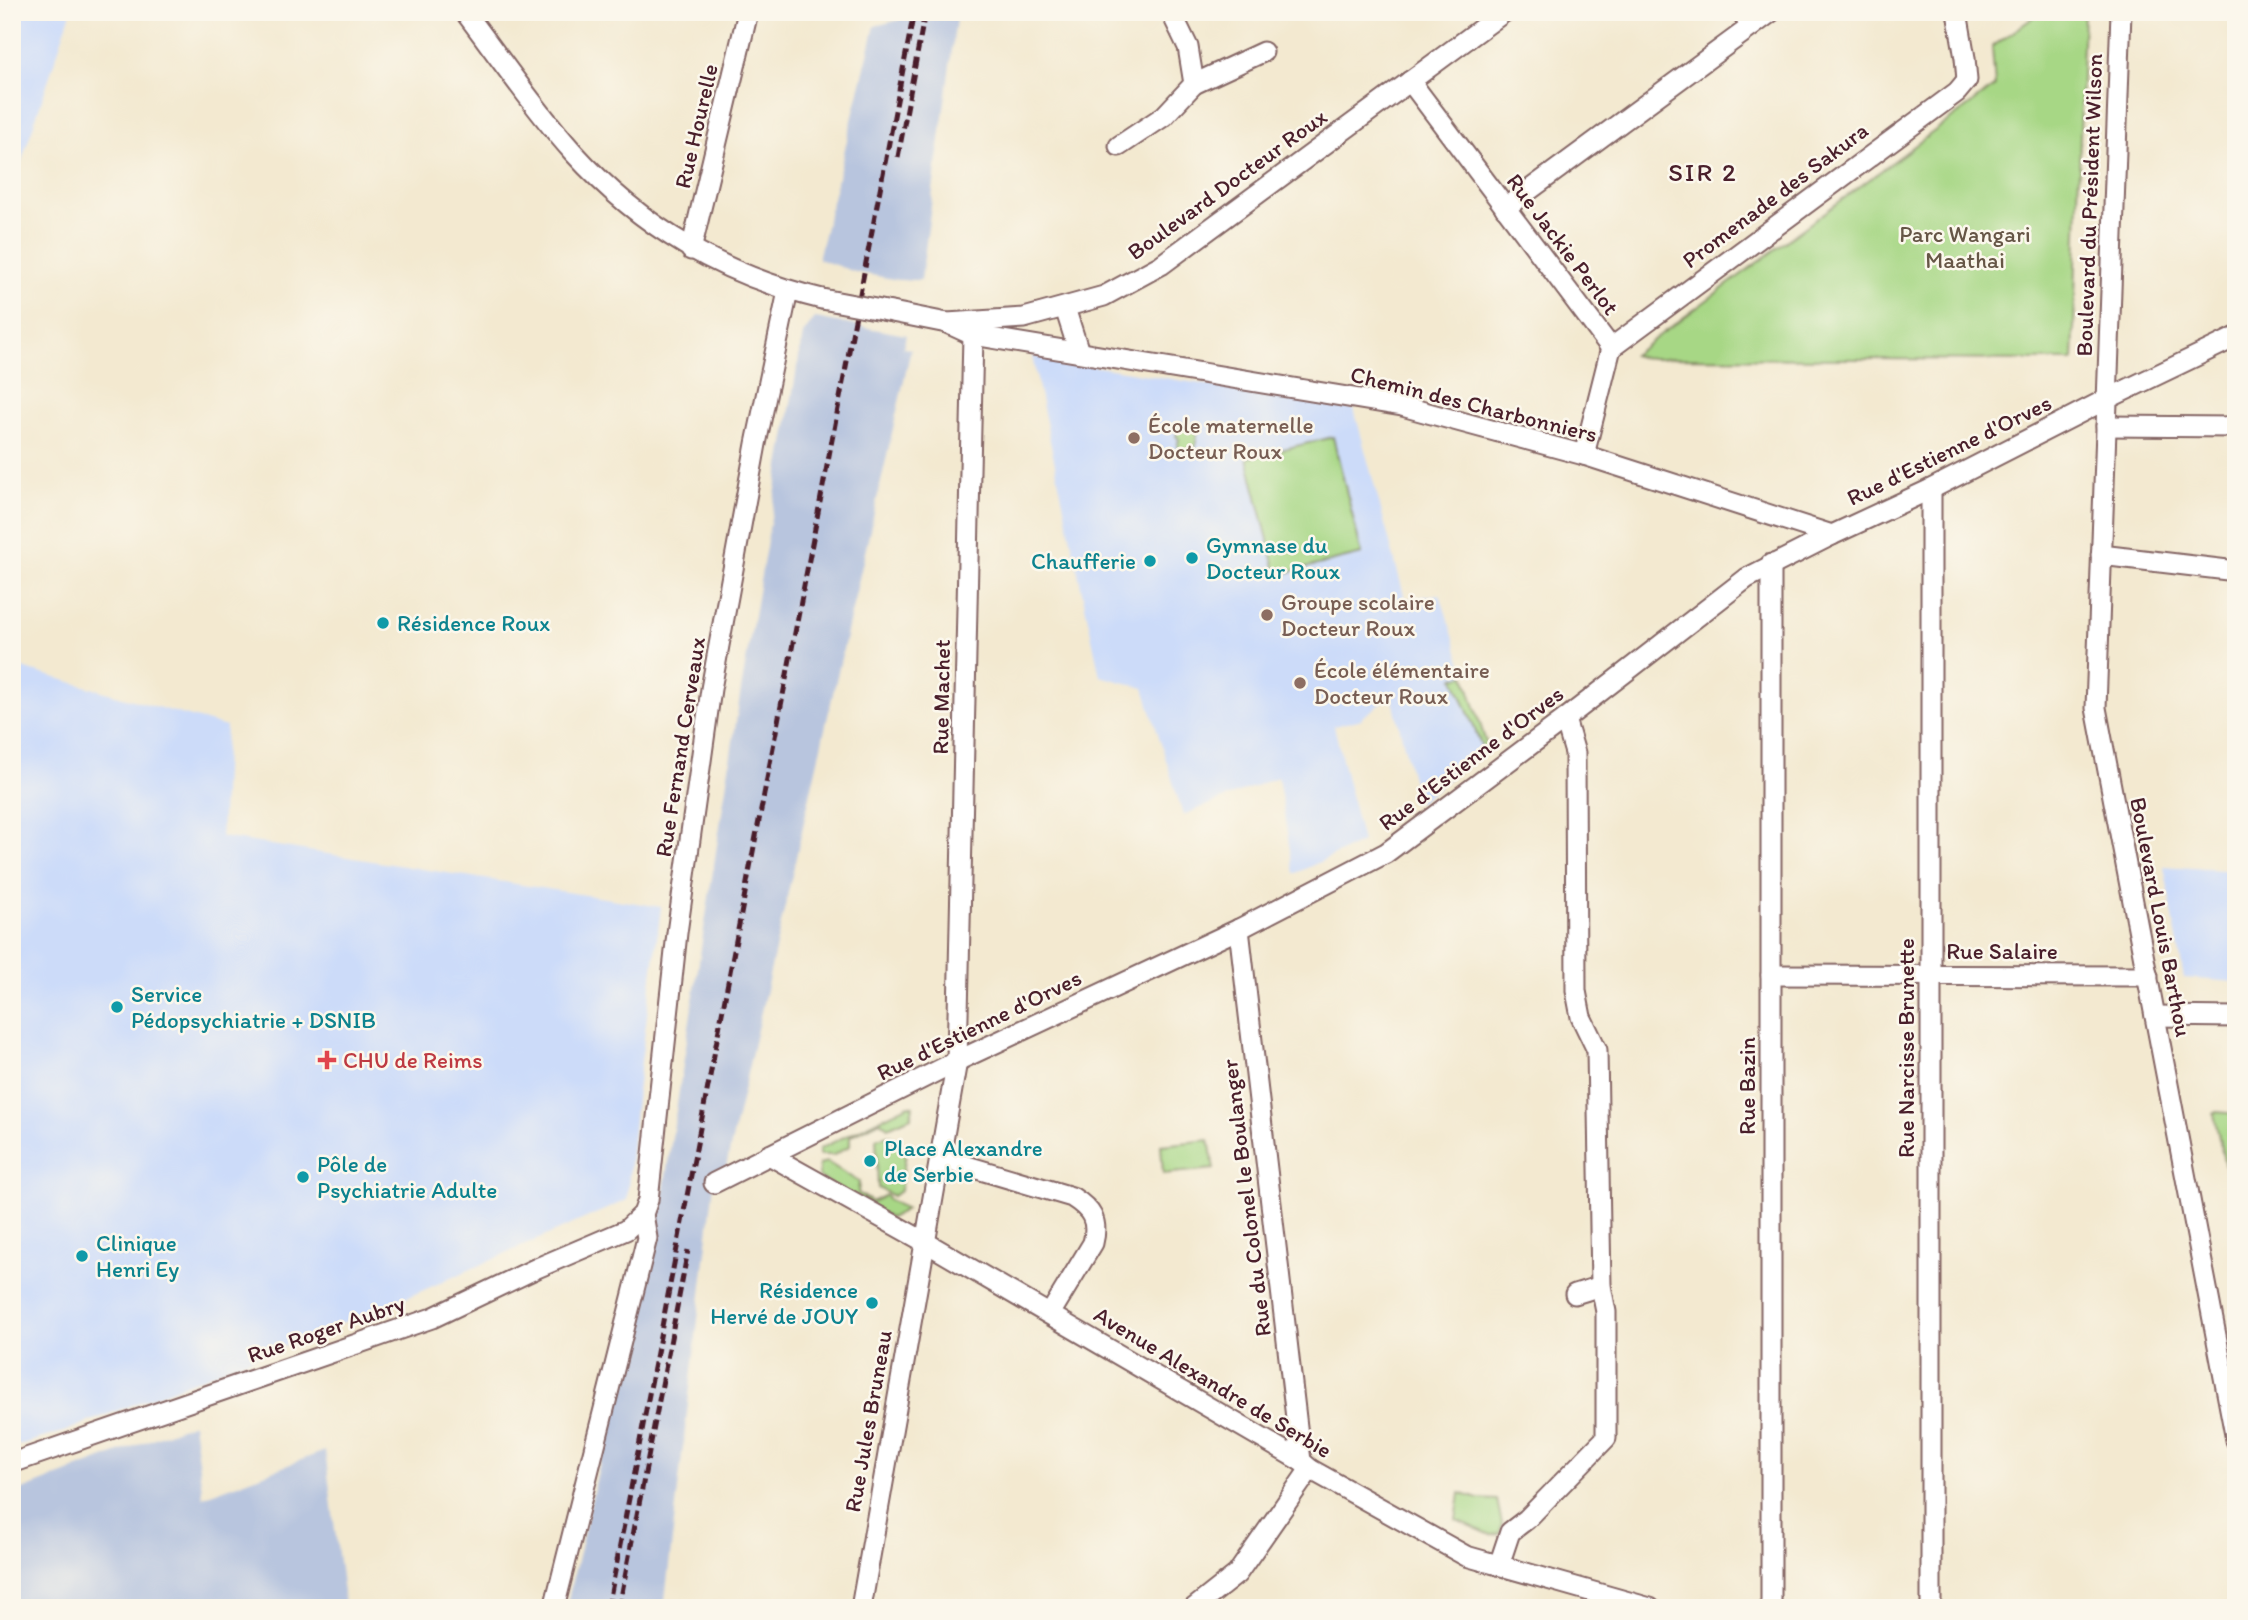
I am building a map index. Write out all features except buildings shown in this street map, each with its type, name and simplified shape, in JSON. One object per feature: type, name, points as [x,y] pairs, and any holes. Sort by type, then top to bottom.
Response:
[{"type":"street","name":"Boulevard Docteur Roux","points":[[465,12],[572,152],[634,210],[691,250],[728,268],[788,291],[947,323],[973,335]]},
{"type":"street","name":"Rue Hourelle","points":[[691,250],[748,12]]},
{"type":"street","points":[[1171,12],[1188,47],[1194,84]]},
{"type":"street","name":"Boulevard Docteur Roux","points":[[947,323],[1024,318],[1065,308],[1104,296],[1161,265],[1504,12]]},
{"type":"street","points":[[1505,208],[1746,19],[1771,12]]},
{"type":"street","name":"Promenade des Sakura","points":[[1611,348],[1825,187],[1957,92],[1967,80],[1957,12]]},
{"type":"street","name":"Boulevard du Président Wilson","points":[[2107,399],[2121,12]]},
{"type":"street","points":[[1119,146],[1164,116],[1194,84],[1263,52]]},
{"type":"street","name":"Rue Jackie Perlot","points":[[1410,81],[1611,348],[1584,455]]},
{"type":"street","name":"Rue Fernand Cerveaux","points":[[554,1608],[647,1238],[643,1214],[648,1199],[677,933],[711,689],[756,444],[788,291]]},
{"type":"street","points":[[1065,308],[1079,352]]},
{"type":"street","name":"Chemin des Charbonniers","points":[[973,335],[1402,406],[1584,455],[1832,535]]},
{"type":"street","name":"Rue Machet","points":[[957,1061],[973,335]]},
{"type":"street","name":"Rue d'Estienne d'Orves","points":[[714,1183],[957,1061],[1239,929],[1386,853],[1747,578],[2236,337]]},
{"type":"street","name":"Boulevard Louis Barthou","points":[[2107,399],[2096,708],[2236,1440]]},
{"type":"street","points":[[2106,426],[2236,427]]},
{"type":"street","name":"Rue Narcisse Brunette","points":[[1930,1608],[1931,489]]},
{"type":"street","points":[[2101,555],[2236,571]]},
{"type":"street","name":"Rue Bazin","points":[[1771,564],[1771,1608]]},
{"type":"street","points":[[1499,1565],[1510,1532],[1527,1519],[1606,1438],[1606,1312],[1601,1286],[1597,1050],[1581,1017],[1576,991],[1575,753],[1565,719]]},
{"type":"street","name":"Rue du Colonel le Boulanger","points":[[1239,929],[1306,1465]]},
{"type":"street","name":"Rue Salaire","points":[[1771,975],[2148,976]]},
{"type":"street","points":[[2155,1016],[2236,1017]]},
{"type":"street","points":[[925,1242],[957,1061]]},
{"type":"street","name":"Avenue Alexandre de Serbie","points":[[769,1155],[925,1242],[1466,1556],[1650,1608]]},
{"type":"street","points":[[940,1158],[1072,1197],[1089,1210],[1097,1231],[1093,1243],[1050,1314]]},
{"type":"street","name":"Rue Roger Aubry","points":[[12,1462],[432,1318],[537,1268],[626,1230],[643,1214]]},
{"type":"street","name":"Rue Jules Bruneau","points":[[861,1608],[925,1242]]},
{"type":"street","points":[[1575,1294],[1601,1286]]},
{"type":"street","points":[[1194,1608],[1237,1574],[1306,1465]]},
{"type":"shaded area","points":[[12,12],[71,12],[15,181],[12,181]]},
{"type":"shaded area","points":[[901,12],[957,12],[921,280],[898,280],[855,272],[818,259],[875,26],[899,20]]},
{"type":"shaded area","points":[[815,318],[906,335],[903,348],[911,349],[725,1171],[715,1175],[664,1608],[566,1608],[663,1195],[740,696],[803,334]]},
{"type":"shaded area","name":"Groupe scolaire Docteur Roux","points":[[1032,356],[1354,409],[1405,599],[1440,594],[1488,749],[1418,803],[1392,696],[1362,719],[1334,726],[1362,842],[1294,874],[1278,777],[1183,815],[1144,688],[1100,676]]},
{"type":"shaded area","name":"CHU de Reims","points":[[12,665],[226,727],[221,837],[661,907],[635,1108],[627,1200],[408,1297],[63,1432],[12,1447]]},
{"type":"shaded area","points":[[2164,866],[2236,871],[2236,982],[2184,978]]},
{"type":"shaded area","points":[[193,1423],[203,1497],[325,1451],[345,1608],[12,1608],[12,1494]]},
{"type":"green space","name":"Parc Wangari Maathai","points":[[2041,12],[2084,12],[2073,360],[1644,358],[1633,355],[1995,86],[1992,47]]},
{"type":"green space","points":[[1180,423],[1198,427],[1195,452],[1190,451],[1190,454],[1177,447],[1179,439],[1176,436]]},
{"type":"green space","points":[[1333,437],[1362,554],[1277,575],[1247,458]]},
{"type":"green space","points":[[1465,675],[1488,749],[1484,752],[1454,678]]},
{"type":"green space","points":[[909,1105],[913,1106],[911,1117],[888,1127],[880,1121],[850,1136],[850,1146],[834,1155],[819,1155],[819,1149]]},
{"type":"green space","points":[[2214,1114],[2236,1114],[2236,1186],[2228,1181]]},
{"type":"green space","points":[[889,1135],[907,1147],[900,1191],[893,1196],[878,1188],[876,1138]]},
{"type":"green space","points":[[1209,1140],[1214,1169],[1163,1174],[1161,1145]]},
{"type":"green space","points":[[827,1162],[859,1182],[858,1193],[872,1202],[886,1195],[889,1200],[906,1209],[890,1218],[819,1177],[819,1164]]},
{"type":"green space","points":[[1460,1493],[1478,1499],[1497,1500],[1502,1524],[1500,1534],[1491,1535],[1456,1520]]},
{"type":"railway","points":[[608,1608],[914,12]]},
{"type":"railway","points":[[898,157],[925,12]]},
{"type":"railway","points":[[619,1608],[688,1250]]},
{"type":"place","name":"École maternelle Docteur Roux","points":[[1134,438]]},
{"type":"place","name":"Gymnase du Docteur Roux","points":[[1192,558]]},
{"type":"place","name":"Chaufferie","points":[[1150,561]]},
{"type":"place","name":"Groupe scolaire Docteur Roux","points":[[1267,615]]},
{"type":"place","name":"Résidence Roux","points":[[383,623]]},
{"type":"place","name":"École élémentaire Docteur Roux","points":[[1300,683]]},
{"type":"place","name":"Service Pédopsychiatrie + DSNIB","points":[[117,1007]]},
{"type":"place","name":"CHU de Reims","points":[[327,1060]]},
{"type":"place","name":"Place Alexandre de Serbie","points":[[870,1161]]},
{"type":"place","name":"Pôle de Psychiatrie Adulte","points":[[303,1177]]},
{"type":"place","name":"Clinique Henri Ey","points":[[82,1256]]},
{"type":"place","name":"Résidence Hervé de JOUY","points":[[872,1303]]},
{"type":"district","name":"SIR 2","points":[[1703,172]]}]
